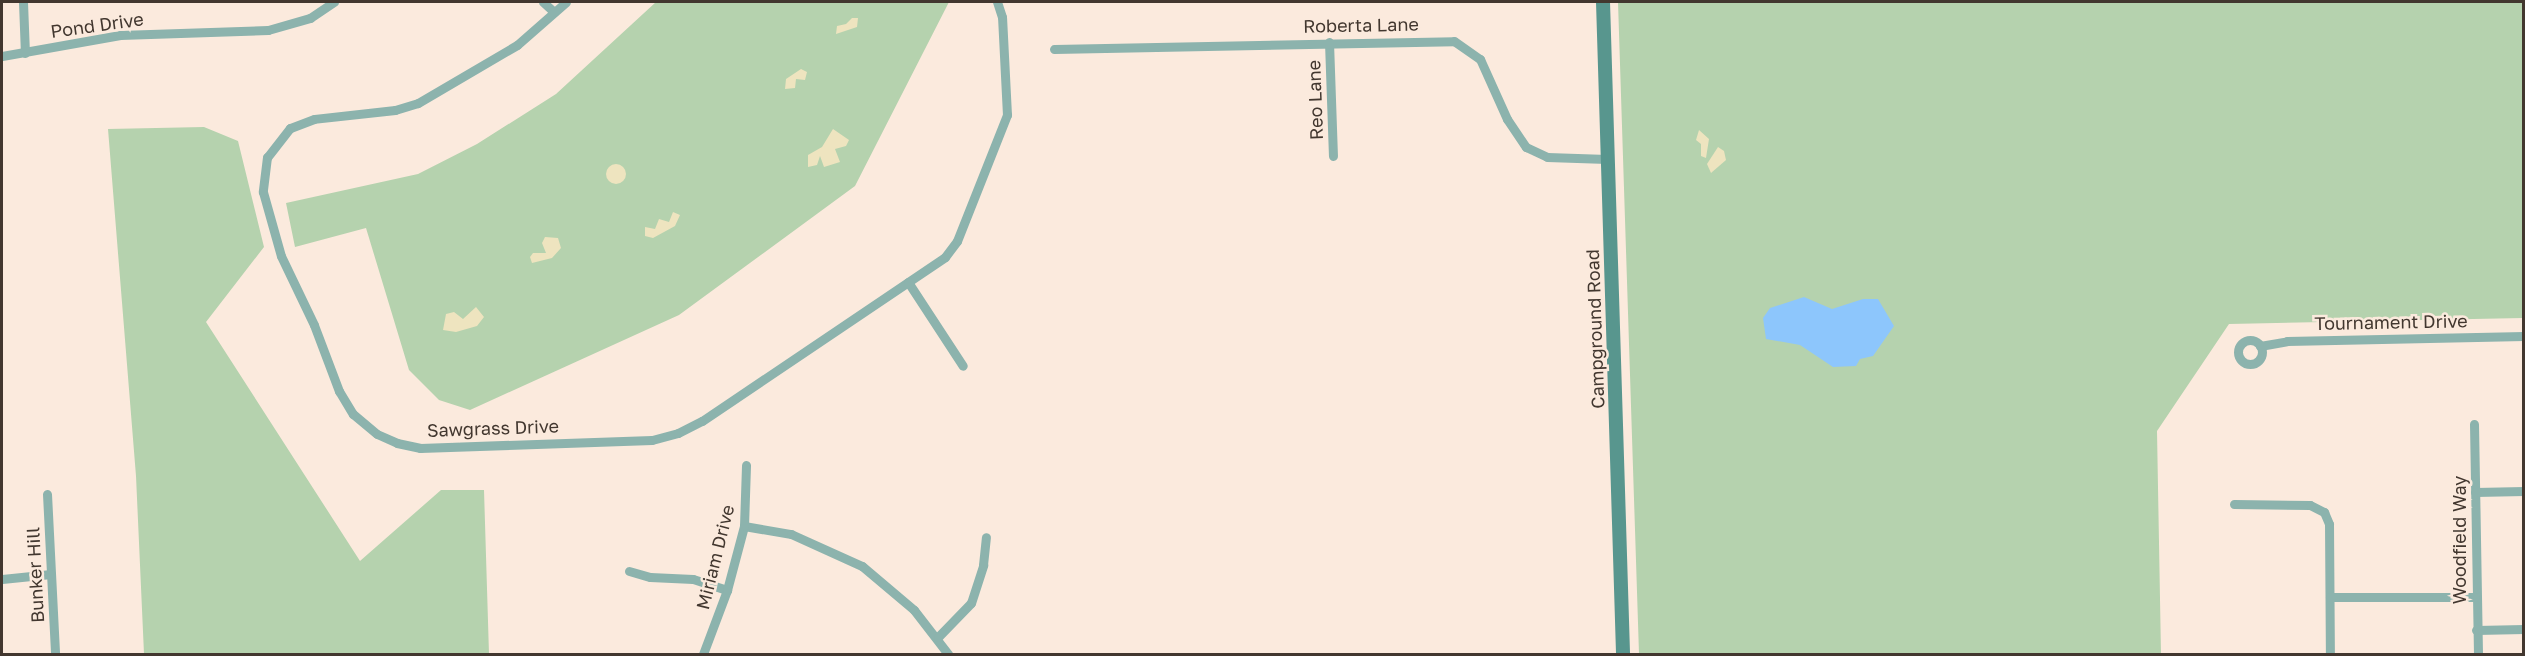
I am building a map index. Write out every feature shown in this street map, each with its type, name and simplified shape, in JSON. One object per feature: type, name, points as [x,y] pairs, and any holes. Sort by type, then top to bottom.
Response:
[{"type":"street","points":[[23,2],[25,53]]},
{"type":"street","name":"Pond Drive","points":[[2,56],[120,35],[268,30],[310,18],[334,2]]},
{"type":"street","points":[[543,2],[554,12]]},
{"type":"street","name":"Sawgrass Drive","points":[[566,2],[517,45],[418,103],[395,110],[314,119],[290,128],[267,157],[263,192],[281,256],[314,325],[339,391],[352,414],[377,434],[420,448],[652,440],[678,433],[945,257],[957,241],[1007,115],[1003,33],[997,2]]},
{"type":"street","name":"Campground Road","points":[[1603,2],[1623,654]]},
{"type":"street","name":"Roberta Lane","points":[[1054,49],[1454,41],[1480,59],[1507,119],[1526,147],[1547,157],[1607,159]]},
{"type":"street","name":"Reo Lane","points":[[1329,42],[1333,156]]},
{"type":"street","points":[[908,282],[963,366]]},
{"type":"street","name":"Tournament Drive","points":[[2260,346],[2287,341],[2523,336]]},
{"type":"street","name":"Woodfield Way","points":[[2474,424],[2475,597],[2478,654]]},
{"type":"street","name":"Miriam Drive","points":[[703,654],[727,590],[744,526],[746,465]]},
{"type":"street","points":[[2475,492],[2523,491]]},
{"type":"street","name":"Bunker Hill","points":[[47,494],[55,654]]},
{"type":"street","points":[[2234,504],[2318,507],[2329,524],[2330,654]]},
{"type":"street","points":[[744,526],[791,534],[862,566],[890,585],[938,637],[948,654]]},
{"type":"street","points":[[938,637],[971,603],[983,565],[986,537]]},
{"type":"street","points":[[629,571],[693,579],[727,590]]},
{"type":"street","points":[[2,579],[51,574]]},
{"type":"street","points":[[2330,597],[2475,597]]},
{"type":"street","points":[[2476,630],[2523,629]]},
{"type":"green space","points":[[656,2],[949,2],[855,186],[679,315],[470,410],[439,400],[409,370],[366,228],[295,247],[286,203],[418,174],[477,144],[556,94]]},
{"type":"green space","points":[[1618,2],[2523,2],[2523,318],[2229,324],[2157,431],[2161,654],[1639,654]]},
{"type":"green space","points":[[204,127],[238,141],[264,247],[206,322],[360,561],[441,490],[484,490],[489,654],[144,654],[136,476],[108,129]]},
{"type":"sand","points":[[852,18],[858,18],[857,27],[836,34],[837,26],[846,24]]},
{"type":"sand","points":[[801,69],[807,72],[805,80],[796,79],[795,88],[785,89],[786,79]]},
{"type":"sand","points":[[833,129],[849,140],[846,146],[835,149],[840,162],[824,167],[820,156],[817,165],[808,167],[808,155],[822,147]]},
{"type":"sand","points":[[1699,130],[1709,139],[1706,158],[1701,156],[1701,144],[1696,140]]},
{"type":"sand","points":[[1718,147],[1724,151],[1726,160],[1711,173],[1707,164]]},
{"type":"sand","points":[[616,164],[623,167],[626,174],[623,181],[616,184],[609,181],[606,174],[609,167]]},
{"type":"sand","points":[[673,212],[680,215],[675,226],[653,238],[645,236],[645,227],[655,229],[659,219],[669,222]]},
{"type":"sand","points":[[545,237],[558,238],[561,248],[552,258],[532,263],[530,257],[533,253],[546,253],[542,243]]},
{"type":"sand","points":[[476,307],[484,317],[477,326],[456,332],[443,330],[446,314],[454,312],[463,319]]},
{"type":"water","points":[[1804,297],[1832,309],[1863,299],[1878,299],[1894,326],[1873,356],[1860,359],[1856,366],[1833,367],[1800,345],[1766,339],[1763,318],[1770,308]]}]
